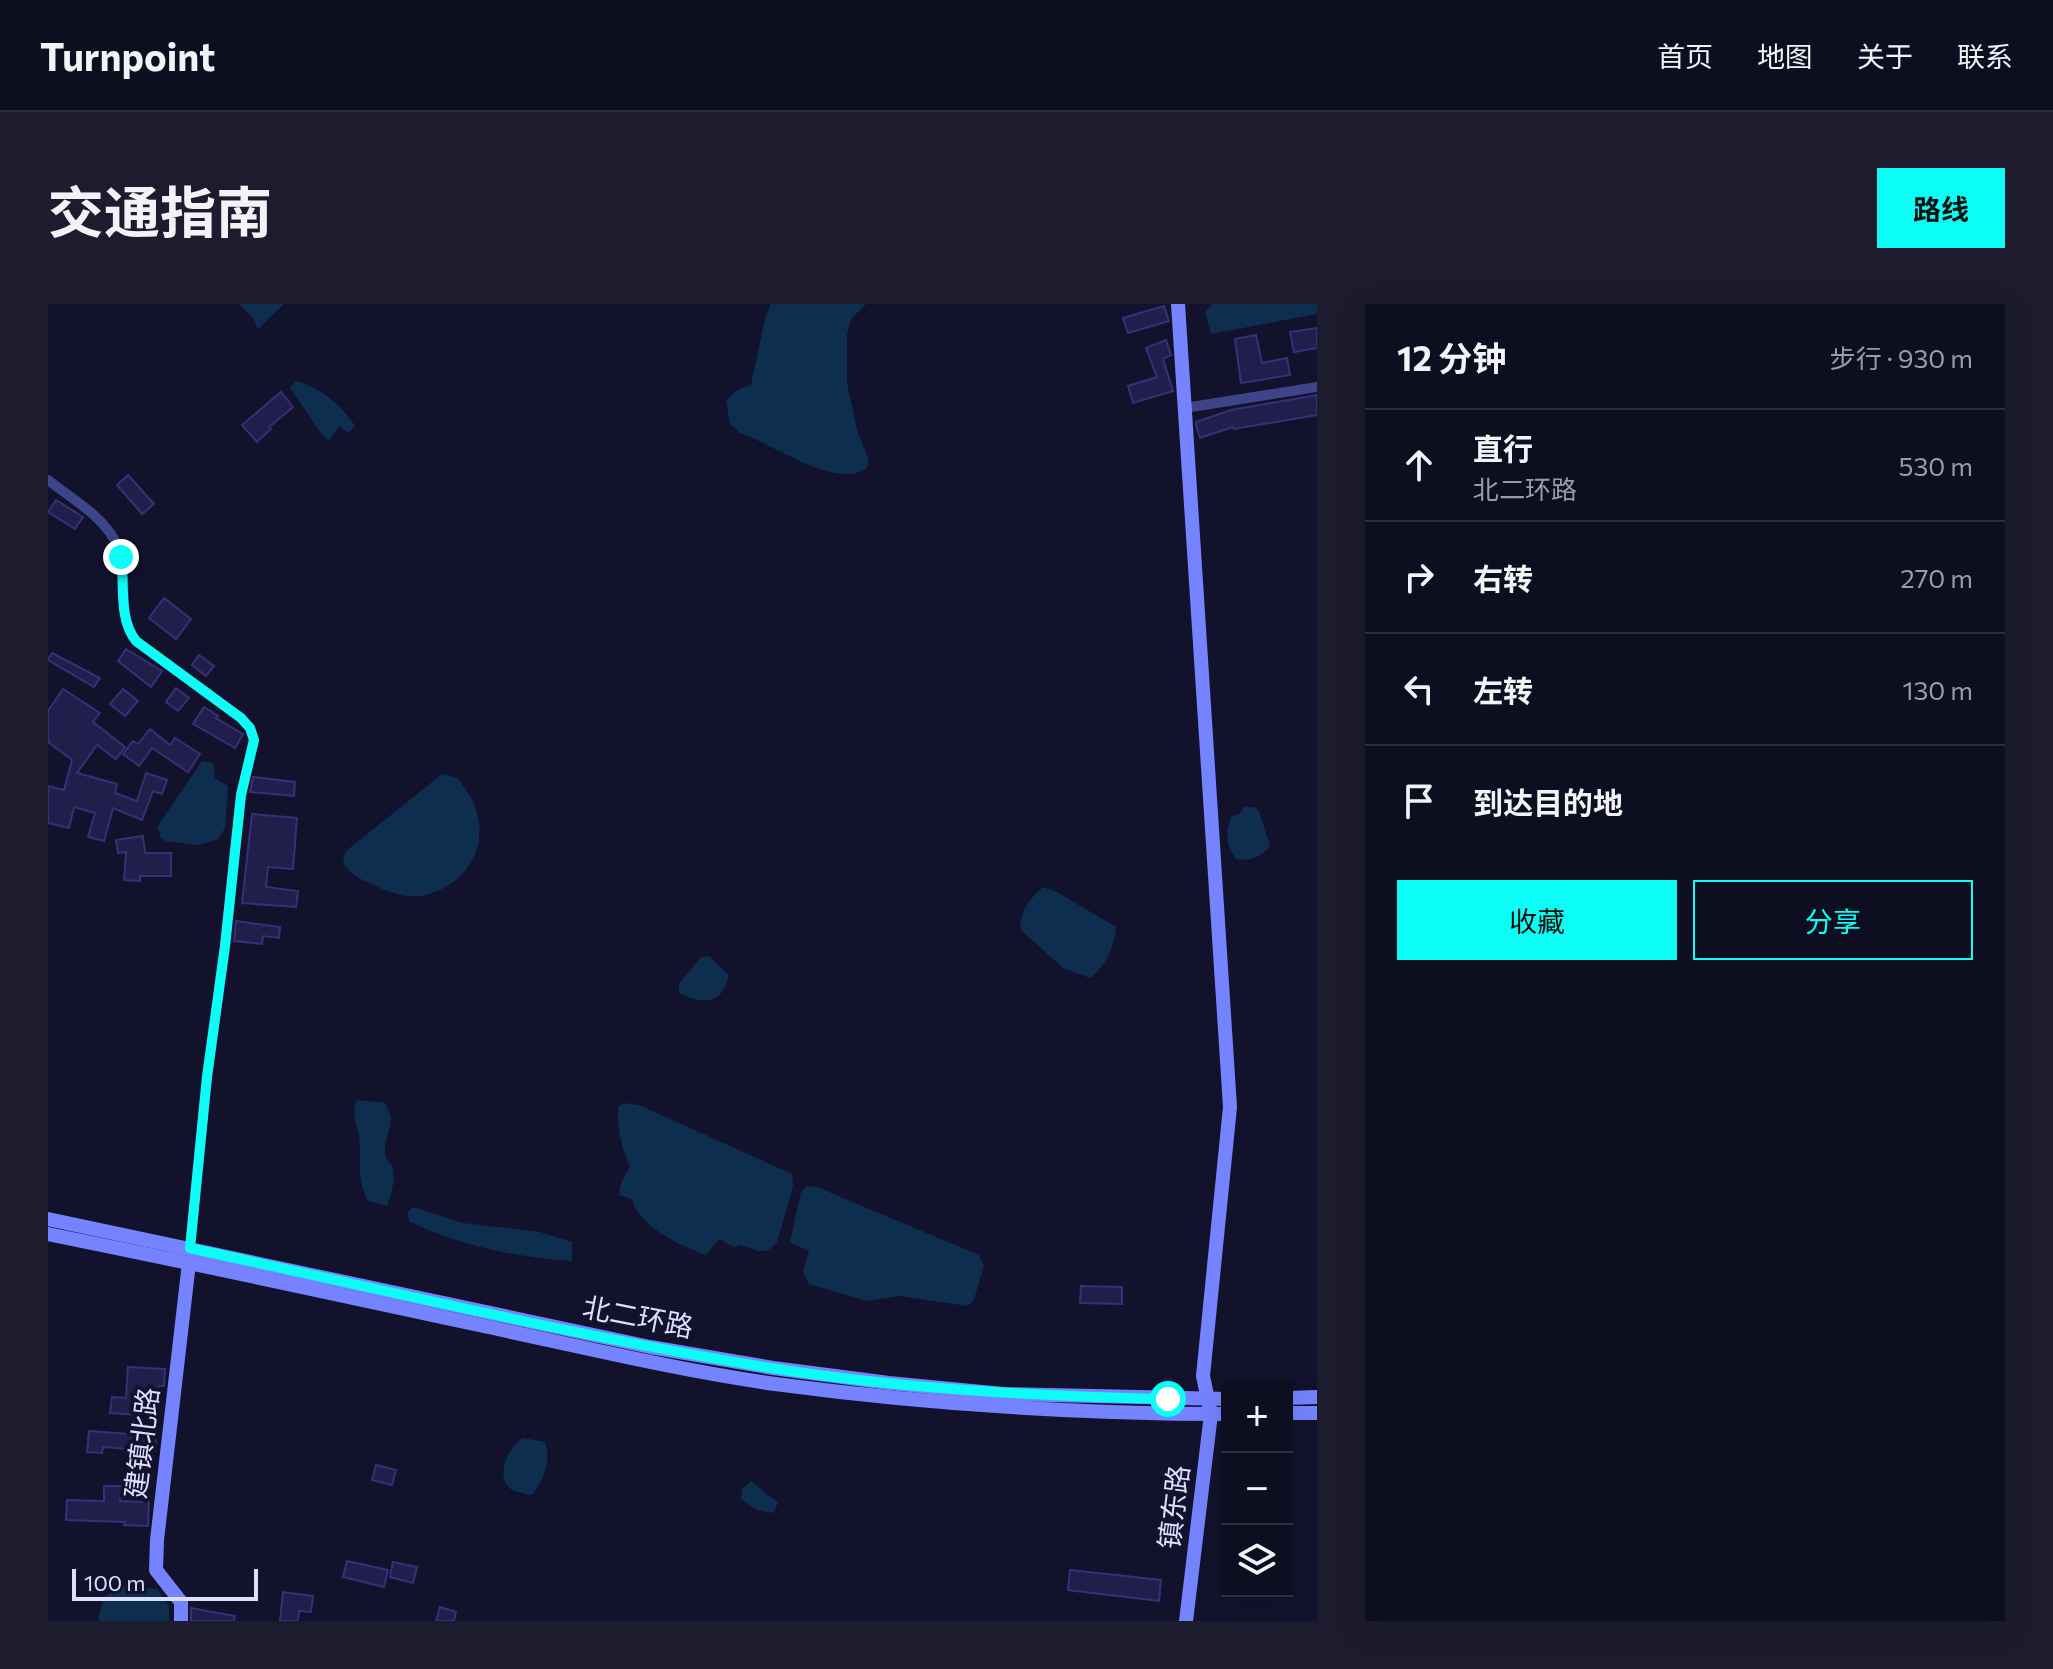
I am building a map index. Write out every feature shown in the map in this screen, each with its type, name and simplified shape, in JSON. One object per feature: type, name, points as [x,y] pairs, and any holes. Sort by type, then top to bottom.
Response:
[{"type":"main road","name":"镇东路","points":[[1178,304],[1230,1107],[1203,1376],[1211,1414],[1186,1621]]},
{"type":"main road","name":"北二环路","points":[[48,1219],[648,1362],[772,1383],[1003,1408],[1221,1414]]},
{"type":"main road","name":"北二环路","points":[[48,1234],[189,1255],[650,1347],[773,1368],[1003,1394],[1221,1399]]},
{"type":"main road","name":"建镇北路","points":[[181,1621],[181,1602],[156,1570],[189,1255]]},
{"type":"main road","points":[[1293,1398],[1317,1397]]},
{"type":"main road","points":[[1293,1413],[1317,1413]]},
{"type":"street","points":[[1185,408],[1317,387]]},
{"type":"street","points":[[48,480],[100,521],[113,538],[121,557],[125,581],[126,629],[136,641],[241,718],[250,728],[254,740],[241,795],[189,1255]]},
{"type":"water","points":[[239,304],[284,304],[258,329],[252,317]]},
{"type":"water","points":[[771,304],[866,304],[851,319],[847,335],[847,383],[857,430],[869,461],[866,469],[853,474],[821,469],[740,433],[730,424],[726,400],[739,389],[751,385],[765,318]]},
{"type":"water","points":[[1212,304],[1317,304],[1317,314],[1211,334],[1205,313]]},
{"type":"water","points":[[296,381],[322,393],[337,405],[355,426],[349,433],[339,426],[329,441],[323,436],[290,388]]},
{"type":"water","points":[[202,761],[213,763],[215,778],[228,786],[225,828],[217,840],[198,845],[166,841],[161,838],[157,827]]},
{"type":"water","points":[[442,774],[458,778],[472,801],[478,819],[477,848],[463,873],[440,890],[411,896],[384,890],[352,873],[343,862],[346,851]]},
{"type":"water","points":[[1244,807],[1254,807],[1259,811],[1270,846],[1255,858],[1246,860],[1236,859],[1228,843],[1231,816],[1240,814]]},
{"type":"water","points":[[1043,887],[1116,927],[1109,955],[1090,978],[1063,968],[1021,930],[1023,911]]},
{"type":"water","points":[[709,956],[729,975],[722,992],[710,1000],[679,993],[679,984],[701,957]]},
{"type":"water","points":[[357,1100],[385,1103],[389,1111],[391,1122],[385,1152],[394,1178],[387,1206],[368,1201],[362,1185],[354,1115]]},
{"type":"water","points":[[623,1103],[639,1105],[792,1174],[793,1186],[773,1247],[760,1251],[740,1245],[734,1247],[719,1239],[706,1255],[652,1227],[636,1209],[632,1199],[619,1195],[630,1166],[619,1130],[618,1107]]},
{"type":"water","points":[[808,1186],[817,1187],[979,1255],[984,1266],[974,1299],[968,1306],[899,1296],[867,1301],[809,1284],[803,1272],[809,1251],[790,1242],[801,1192]]},
{"type":"water","points":[[413,1207],[463,1223],[540,1232],[572,1242],[572,1261],[510,1253],[448,1237],[410,1222],[407,1213]]},
{"type":"water","points":[[523,1438],[545,1442],[547,1449],[545,1470],[532,1495],[512,1490],[504,1480],[506,1459]]},
{"type":"water","points":[[751,1481],[778,1503],[773,1513],[757,1510],[741,1499],[742,1489]]},
{"type":"water","points":[[120,1587],[157,1589],[169,1606],[169,1621],[100,1621],[98,1618],[104,1597]]},
{"type":"building","points":[[1164,306],[1169,321],[1128,333],[1123,318]]},
{"type":"building","points":[[1317,328],[1317,348],[1294,352],[1290,332]]},
{"type":"building","points":[[1256,335],[1262,363],[1287,358],[1290,375],[1241,383],[1235,339]]},
{"type":"building","points":[[1166,340],[1171,355],[1163,359],[1173,391],[1133,403],[1128,386],[1157,377],[1146,348]]},
{"type":"building","points":[[281,392],[293,407],[257,442],[242,425]]},
{"type":"building","points":[[1317,395],[1317,415],[1233,427],[1200,438],[1196,425],[1196,422],[1231,410]]},
{"type":"building","points":[[128,475],[154,504],[142,514],[117,485]]},
{"type":"building","points":[[56,500],[83,517],[75,529],[48,512]]},
{"type":"building","points":[[164,598],[191,619],[176,639],[149,618]]},
{"type":"building","points":[[126,649],[162,671],[151,687],[118,661]]},
{"type":"building","points":[[52,653],[100,678],[94,687],[48,660]]},
{"type":"building","points":[[199,655],[214,666],[206,676],[192,665]]},
{"type":"building","points":[[176,688],[189,698],[178,711],[166,702]]},
{"type":"building","points":[[63,689],[100,713],[93,722],[125,747],[116,759],[97,745],[77,773],[117,784],[115,793],[137,801],[146,773],[167,780],[162,794],[153,791],[142,820],[113,808],[104,841],[88,837],[95,813],[74,807],[69,828],[48,823],[48,786],[64,790],[72,760],[48,742],[48,711]]},
{"type":"building","points":[[123,689],[138,701],[125,716],[110,704]]},
{"type":"building","points":[[204,707],[243,734],[235,748],[193,724]]},
{"type":"building","points":[[150,729],[170,745],[175,738],[200,754],[188,772],[152,748],[139,766],[123,754],[133,741],[138,744]]},
{"type":"building","points":[[253,777],[295,782],[294,796],[250,792]]},
{"type":"building","points":[[252,814],[297,818],[293,869],[268,867],[266,887],[298,891],[296,907],[242,903]]},
{"type":"building","points":[[143,836],[145,853],[171,853],[171,876],[140,876],[140,881],[124,880],[126,852],[118,853],[116,840]]},
{"type":"building","points":[[236,921],[280,927],[279,938],[263,936],[262,944],[234,941]]},
{"type":"building","points":[[1081,1286],[1122,1287],[1122,1304],[1080,1303]]},
{"type":"building","points":[[128,1367],[165,1369],[164,1386],[159,1386],[158,1416],[110,1413],[112,1397],[126,1398]]},
{"type":"building","points":[[89,1431],[156,1436],[155,1451],[103,1447],[102,1453],[87,1452]]},
{"type":"building","points":[[376,1465],[396,1470],[392,1485],[372,1480]]},
{"type":"building","points":[[104,1486],[121,1486],[120,1501],[149,1502],[148,1526],[66,1520],[67,1500],[104,1501]]},
{"type":"building","points":[[347,1561],[388,1570],[384,1587],[343,1577]]},
{"type":"building","points":[[393,1562],[417,1567],[413,1583],[390,1577]]},
{"type":"building","points":[[1070,1570],[1161,1580],[1159,1601],[1068,1590]]},
{"type":"building","points":[[283,1592],[313,1596],[311,1612],[299,1611],[298,1621],[280,1621]]},
{"type":"building","points":[[440,1607],[456,1612],[454,1621],[436,1621]]},
{"type":"building","points":[[191,1608],[235,1616],[234,1621],[191,1621]]},
{"type":"route","points":[[121,557],[126,629],[136,641],[182,673],[207,696],[241,718],[250,728],[254,740],[241,795],[190,1248],[650,1347],[773,1368],[1003,1394],[1168,1399]]}]
